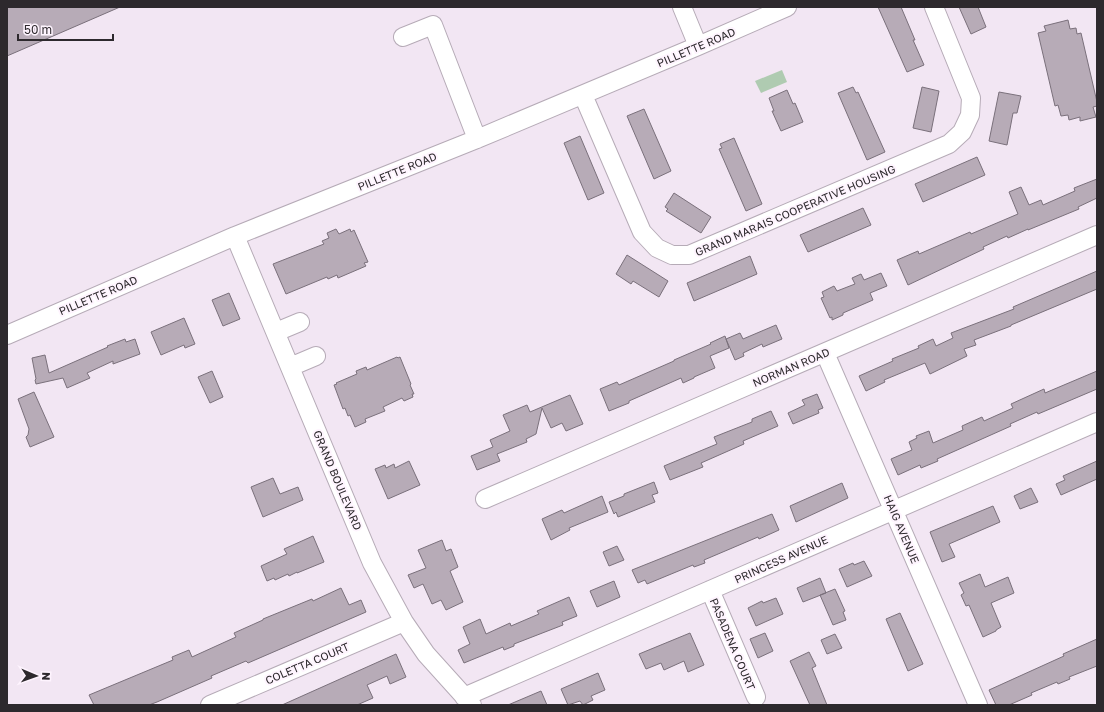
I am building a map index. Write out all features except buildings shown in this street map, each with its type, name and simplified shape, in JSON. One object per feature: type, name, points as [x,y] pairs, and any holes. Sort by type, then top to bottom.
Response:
[{"type":"street","points":[[682,7],[698,46]]},
{"type":"street","name":"PILLETTE ROAD","points":[[7,335],[235,236],[478,139],[787,7]]},
{"type":"street","name":"GRAND MARAIS COOPERATIVE HOUSING","points":[[583,95],[642,232],[657,248],[672,255],[689,255],[949,144],[962,132],[970,115],[971,98],[934,7]]},
{"type":"street","points":[[403,38],[433,25],[478,139]]},
{"type":"street","name":"NORMAN ROAD","points":[[485,500],[1097,235]]},
{"type":"street","name":"GRAND BOULEVARD","points":[[235,236],[372,563],[404,622],[426,654],[468,701]]},
{"type":"street","points":[[276,332],[300,322]]},
{"type":"street","name":"HAIG AVENUE","points":[[825,352],[978,705]]},
{"type":"street","points":[[290,367],[316,356]]},
{"type":"street","name":"PRINCESS AVENUE","points":[[468,701],[710,590],[1097,422]]},
{"type":"street","name":"PASADENA COURT","points":[[710,590],[756,697]]},
{"type":"street","name":"COLETTA COURT","points":[[210,705],[404,622]]},
{"type":"green space","points":[[782,70],[787,82],[761,93],[755,81]]}]
